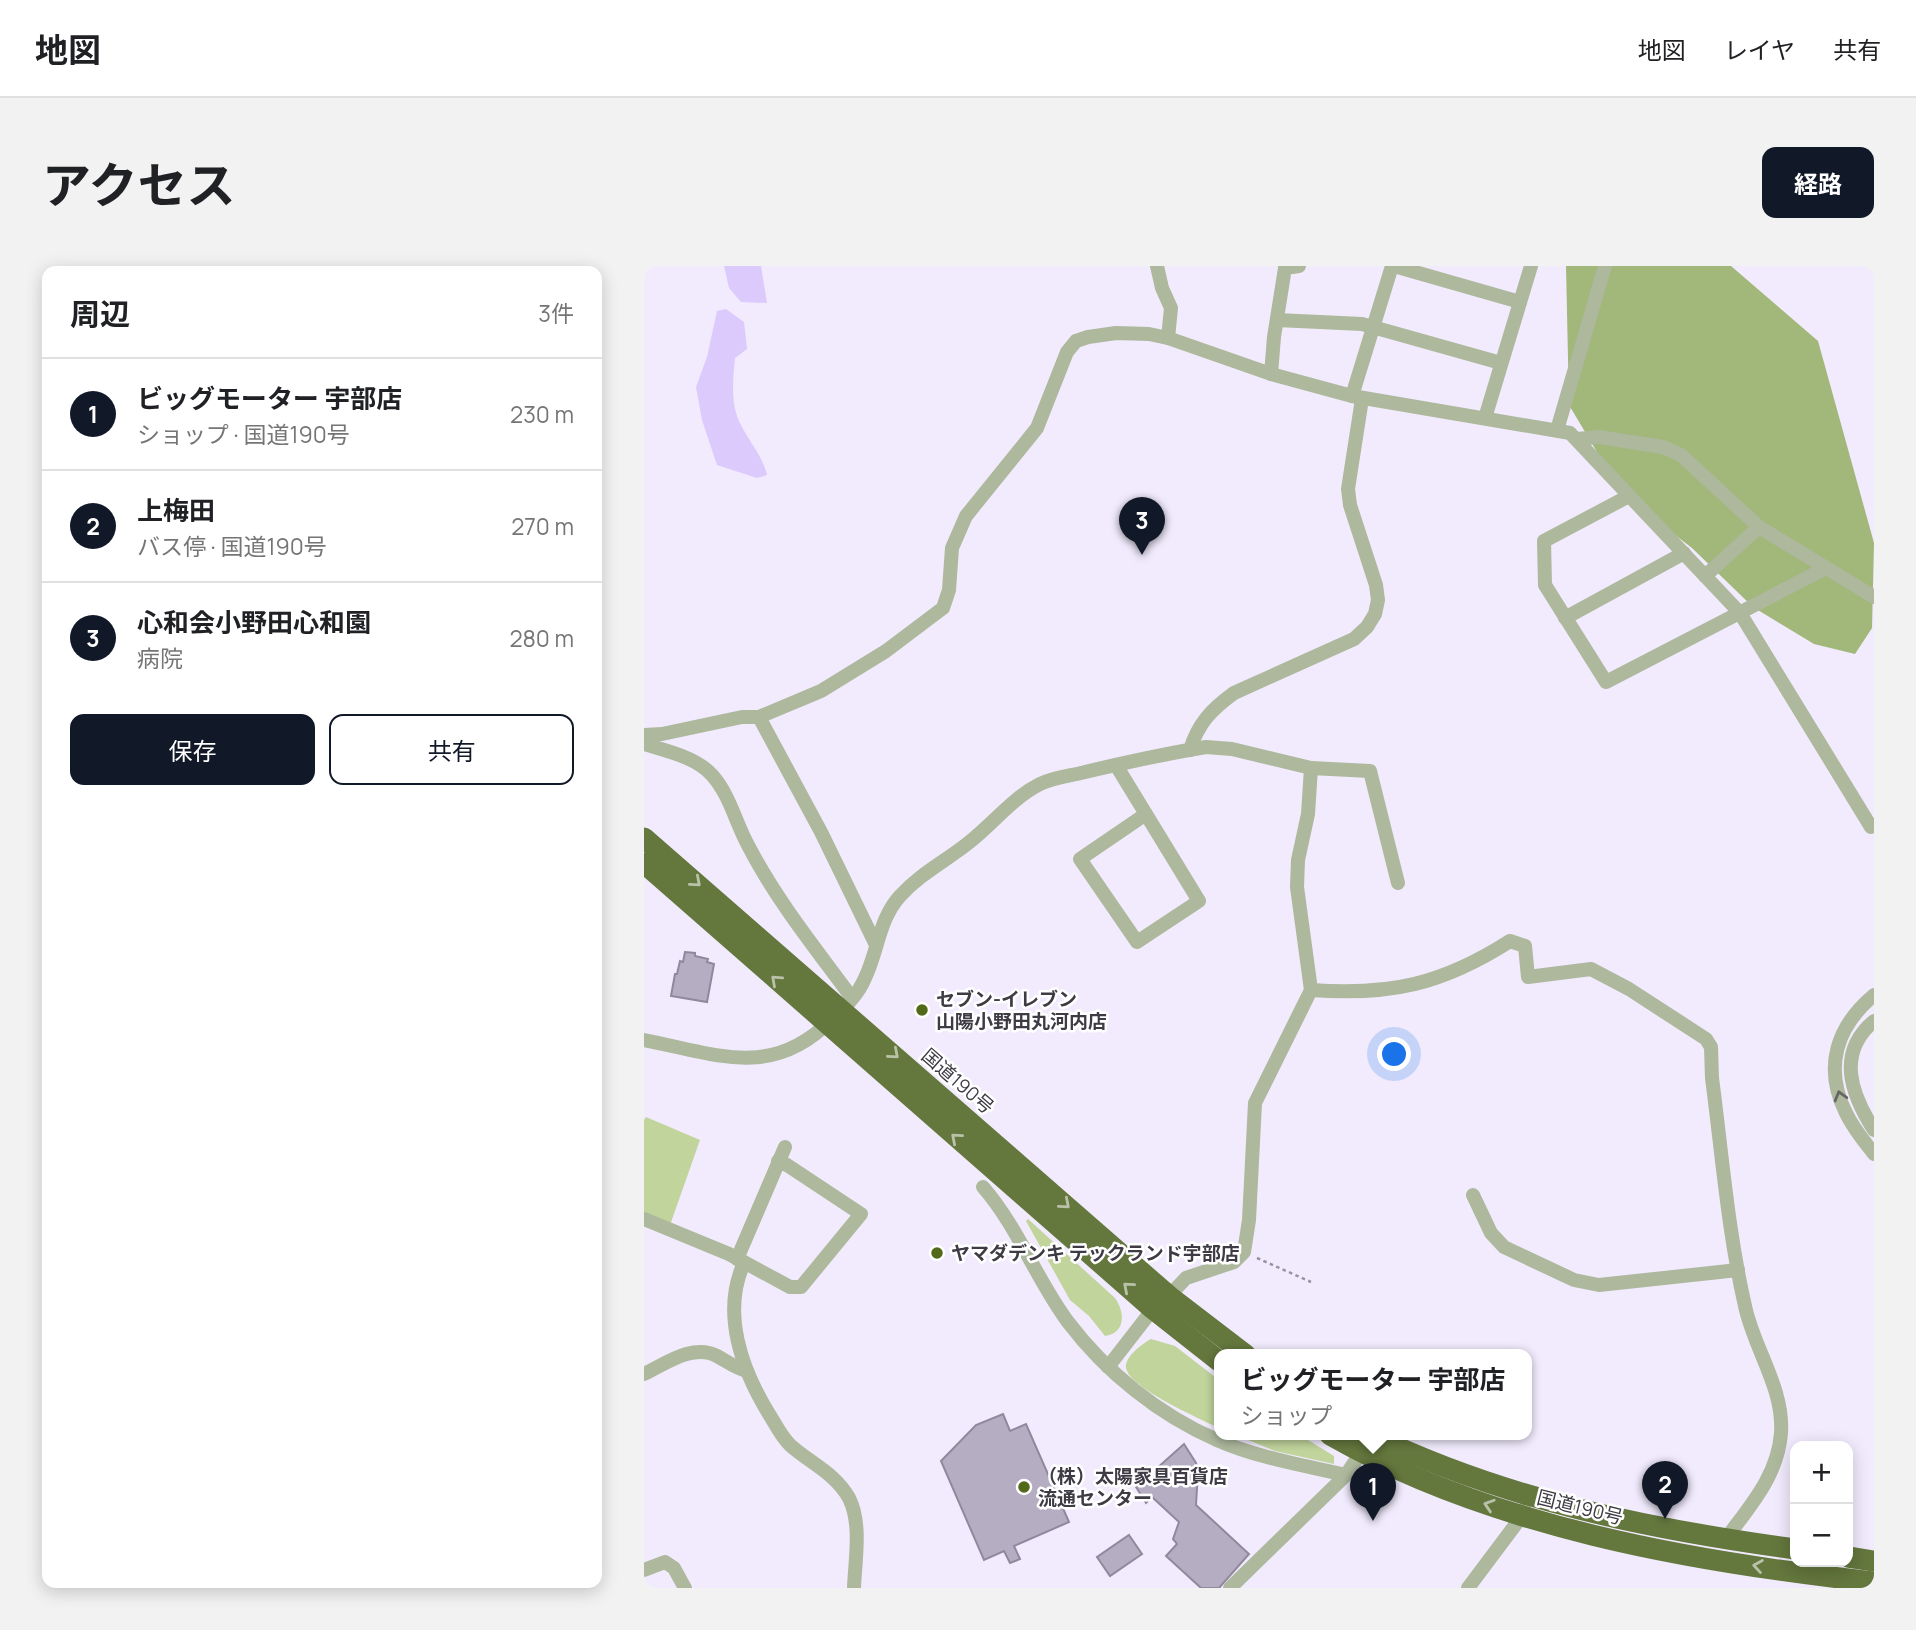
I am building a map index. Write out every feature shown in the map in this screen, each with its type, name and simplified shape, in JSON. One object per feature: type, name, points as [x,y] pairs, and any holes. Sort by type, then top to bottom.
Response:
[{"type":"highway","name":"国道190号","points":[[644,838],[847,1004],[1214,1356]]},
{"type":"highway","name":"国道190号","points":[[644,863],[827,1025],[1161,1303],[1236,1349]]},
{"type":"highway","name":"国道190号","points":[[1368,1441],[1469,1478],[1575,1532],[1712,1559],[1874,1582]]},
{"type":"highway","name":"国道190号","points":[[1525,1506],[1790,1548]]},
{"type":"highway","points":[[1853,1558],[1874,1561]]},
{"type":"street","points":[[1157,266],[1162,288],[1171,308],[1168,338]]},
{"type":"street","points":[[1271,374],[1285,268],[1299,266]]},
{"type":"street","points":[[1190,750],[1195,731],[1205,717],[1234,693],[1354,639],[1367,627],[1375,614],[1378,600],[1376,585],[1350,505],[1348,489],[1357,398],[1372,327],[1393,266],[1520,302]]},
{"type":"street","points":[[1485,418],[1531,266]]},
{"type":"street","points":[[1557,430],[1605,266]]},
{"type":"street","points":[[1277,320],[1372,327],[1501,363]]},
{"type":"street","points":[[644,735],[742,718],[760,718],[821,691],[886,652],[914,629],[933,618],[943,608],[949,590],[952,548],[957,533],[966,516],[1037,428],[1067,352],[1076,341],[1116,333],[1149,334],[1168,338],[1271,374],[1357,398],[1570,433],[1740,613],[1871,827]]},
{"type":"street","points":[[1577,439],[1600,437],[1663,447],[1681,455],[1759,527],[1874,597]]},
{"type":"street","points":[[1629,496],[1544,541],[1545,585],[1606,682],[1824,569]]},
{"type":"street","points":[[1705,576],[1759,527]]},
{"type":"street","points":[[1565,618],[1684,553]]},
{"type":"street","points":[[760,718],[821,832],[876,945]]},
{"type":"street","points":[[644,744],[696,763],[711,774],[724,792],[748,847],[847,1004]]},
{"type":"street","points":[[644,1040],[735,1059],[753,1059],[787,1052],[827,1025],[847,1004],[867,976],[883,922],[918,877],[987,829],[1007,807],[1041,783],[1116,765],[1206,747],[1232,749],[1311,768],[1370,771],[1398,883]]},
{"type":"street","points":[[1116,765],[1146,814],[1199,901],[1137,942],[1080,859],[1146,814]]},
{"type":"street","points":[[1108,1367],[1161,1303],[1186,1278],[1234,1262],[1244,1252],[1250,1220],[1255,1103],[1311,990],[1297,887],[1298,860],[1308,814],[1311,768]]},
{"type":"street","points":[[1311,990],[1369,991],[1411,985],[1476,963],[1510,942],[1525,946],[1528,977],[1591,969],[1629,989],[1706,1039],[1711,1047],[1712,1079],[1738,1270],[1750,1329],[1779,1398],[1781,1435],[1770,1478],[1725,1540]]},
{"type":"street","points":[[1874,995],[1856,1010],[1845,1027],[1837,1049],[1836,1069],[1837,1088],[1845,1113],[1874,1154]]},
{"type":"street","points":[[1874,1021],[1860,1032],[1852,1055],[1851,1071],[1860,1109],[1874,1130]]},
{"type":"street","points":[[785,1147],[741,1261],[735,1291],[734,1324],[752,1387],[780,1433],[791,1445],[826,1471],[849,1499],[856,1527],[854,1588]]},
{"type":"street","points":[[644,1219],[741,1261],[790,1287],[801,1287],[861,1214],[778,1161]]},
{"type":"street","points":[[983,1187],[1010,1222],[1068,1321],[1108,1367],[1139,1394],[1214,1438]]},
{"type":"street","points":[[1473,1195],[1491,1233],[1504,1247],[1574,1280],[1600,1285],[1738,1270]]},
{"type":"street","points":[[644,1374],[688,1353],[702,1351],[715,1355],[737,1369],[747,1371]]},
{"type":"street","points":[[1217,1440],[1276,1460],[1346,1475]]},
{"type":"street","points":[[1230,1588],[1346,1475],[1368,1441]]},
{"type":"street","points":[[1468,1588],[1525,1506]]},
{"type":"street","points":[[644,1570],[664,1562],[674,1567],[685,1588]]},
{"type":"path","points":[[1244,1252],[1311,1282]]},
{"type":"green space","points":[[1566,266],[1731,266],[1818,341],[1874,543],[1872,628],[1855,654],[1814,644],[1753,607],[1692,548],[1622,494],[1569,405]]},
{"type":"green space","points":[[646,1117],[700,1140],[670,1225],[644,1214]]},
{"type":"green space","points":[[1028,1219],[1115,1298],[1122,1315],[1117,1331],[1105,1336],[1089,1316],[1070,1300],[1026,1221]]},
{"type":"green space","points":[[1151,1339],[1175,1346],[1214,1376],[1214,1426],[1169,1403],[1132,1379],[1127,1371],[1127,1362],[1133,1352]]},
{"type":"green space","points":[[1248,1440],[1308,1440],[1334,1456],[1334,1464],[1275,1451]]},
{"type":"shaded area","points":[[724,266],[761,266],[767,303],[741,302],[729,288]]},
{"type":"shaded area","points":[[726,309],[744,322],[747,349],[735,358],[734,401],[744,431],[767,475],[757,478],[717,465],[702,420],[696,387],[707,357],[717,311]]},
{"type":"building","points":[[685,952],[695,953],[695,956],[708,959],[707,962],[714,964],[707,1002],[671,996],[675,974],[680,961],[683,962]]},
{"type":"building","points":[[1003,1414],[1010,1431],[1026,1424],[1069,1522],[1014,1546],[1020,1559],[1010,1563],[1004,1551],[984,1560],[941,1461],[976,1425]]},
{"type":"building","points":[[1184,1444],[1198,1471],[1196,1505],[1249,1554],[1219,1588],[1201,1588],[1166,1556],[1177,1544],[1173,1539],[1179,1522],[1152,1497],[1146,1503],[1136,1487]]},
{"type":"building","points":[[1129,1535],[1142,1554],[1110,1576],[1097,1557]]},
{"type":"place","name":"心和会小野田心和園","points":[[1142,555]]},
{"type":"place","name":"セブン-イレブン 山陽小野田丸河内店","points":[[922,1010]]},
{"type":"place","name":"ヤマダデンキ テックランド宇部店","points":[[937,1253]]},
{"type":"place","name":"（株）太陽家具百貨店 流通センター","points":[[1024,1487]]},
{"type":"place","name":"上梅田","points":[[1665,1519]]},
{"type":"place","name":"ビッグモーター 宇部店","points":[[1373,1521]]}]
